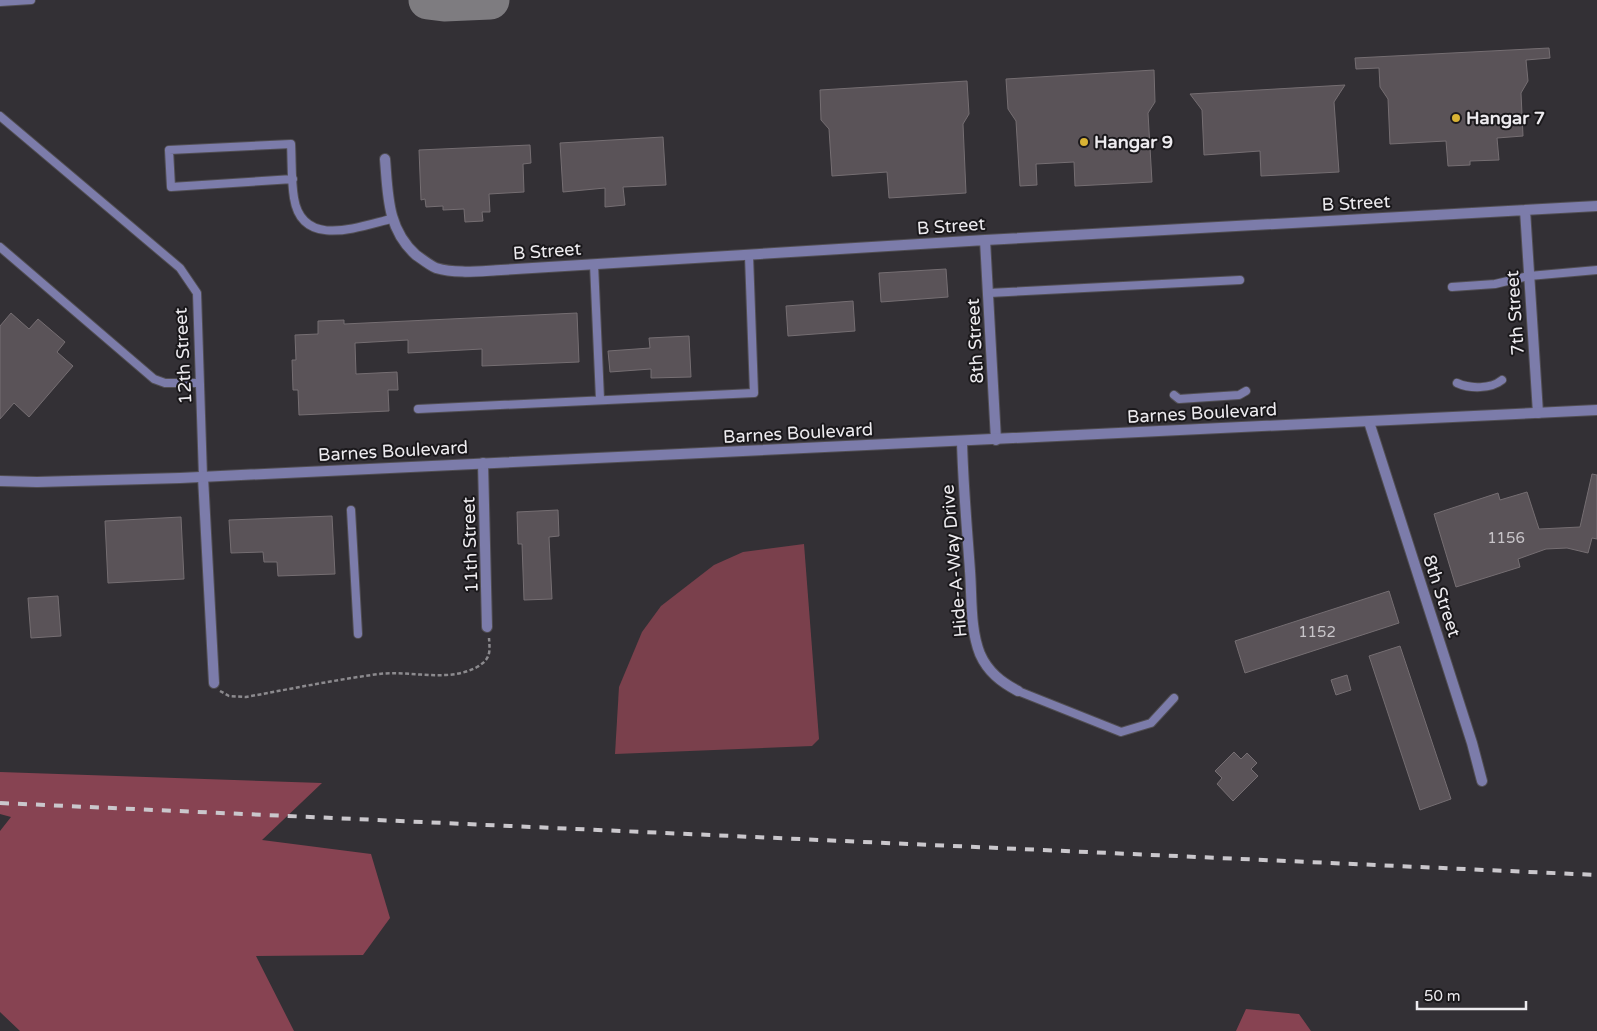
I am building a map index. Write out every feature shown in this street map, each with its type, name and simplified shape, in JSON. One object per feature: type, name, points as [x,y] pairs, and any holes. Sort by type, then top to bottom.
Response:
[{"type":"street","name":"B Street","points":[[385,159],[391,219],[408,247],[434,267],[451,271],[749,256],[985,240],[1597,206]]},
{"type":"street","name":"7th Street","points":[[1525,210],[1538,413]]},
{"type":"street","name":"8th Street","points":[[985,240],[996,440]]},
{"type":"street","name":"Barnes Boulevard","points":[[0,481],[36,482],[203,477],[1597,410]]},
{"type":"street","name":"8th Street","points":[[1368,422],[1437,632],[1482,781]]},
{"type":"street","name":"Hide-A-Way Drive","points":[[962,442],[973,614],[977,643],[983,660],[992,673],[1006,685],[1018,690]]},
{"type":"street","name":"11th Street","points":[[483,463],[487,627]]},
{"type":"street","name":"12th Street","points":[[203,477],[214,683]]},
{"type":"lane","points":[[0,2],[31,0]]},
{"type":"lane","name":"12th Street","points":[[0,116],[180,268],[197,292],[203,477]]},
{"type":"lane","points":[[293,179],[171,187],[169,150],[291,144],[293,179],[294,199],[299,216],[310,226],[323,230],[339,231],[391,219]]},
{"type":"lane","points":[[0,247],[154,379],[165,383],[200,383]]},
{"type":"lane","points":[[418,409],[754,393],[749,256]]},
{"type":"lane","points":[[594,264],[600,399]]},
{"type":"lane","points":[[1452,287],[1495,284],[1529,276],[1597,270]]},
{"type":"lane","points":[[989,293],[1240,280]]},
{"type":"lane","points":[[1457,383],[1466,387],[1495,386],[1502,380]]},
{"type":"lane","points":[[1174,395],[1179,399],[1239,395],[1246,391]]},
{"type":"lane","points":[[351,510],[358,634]]},
{"type":"lane","points":[[1018,690],[1120,732],[1151,723],[1174,698]]},
{"type":"path","points":[[214,683],[222,694],[246,697],[381,674],[458,674],[477,667],[488,659],[490,652],[487,627]]},
{"type":"shaded area","points":[[804,544],[819,739],[812,746],[615,754],[619,687],[642,632],[661,606],[714,565],[743,552]]},
{"type":"shaded area","points":[[0,772],[322,783],[262,840],[371,854],[390,918],[363,955],[256,956],[294,1031],[20,1031],[0,1012],[0,831],[11,817],[0,814]]},
{"type":"shaded area","points":[[1246,1009],[1299,1014],[1311,1031],[1236,1031]]},
{"type":"building","name":"Hangar 7","points":[[1549,48],[1550,58],[1526,60],[1528,81],[1521,93],[1523,136],[1497,138],[1499,160],[1470,161],[1470,165],[1448,166],[1446,141],[1390,144],[1388,99],[1380,87],[1379,68],[1356,69],[1355,58]]},
{"type":"building","name":"Hangar 9","points":[[1154,70],[1155,102],[1148,113],[1152,182],[1075,186],[1074,162],[1036,164],[1037,185],[1020,186],[1016,121],[1008,109],[1006,79]]},
{"type":"building","points":[[967,81],[969,114],[963,124],[966,193],[889,198],[887,172],[832,176],[829,129],[821,120],[820,90]]},
{"type":"building","points":[[1345,85],[1334,102],[1339,172],[1261,176],[1260,151],[1204,155],[1202,110],[1190,94]]},
{"type":"building","points":[[663,137],[666,185],[623,187],[625,205],[605,207],[605,188],[563,192],[560,143]]},
{"type":"building","points":[[530,145],[531,163],[523,164],[524,192],[489,194],[490,212],[482,212],[483,221],[465,222],[464,209],[443,210],[443,206],[426,207],[425,199],[421,200],[419,150]]},
{"type":"building","points":[[946,269],[948,297],[881,302],[879,273]]},
{"type":"building","points":[[853,301],[855,331],[788,336],[786,306]]},
{"type":"building","points":[[11,313],[29,329],[38,319],[65,342],[57,352],[73,366],[29,417],[14,403],[0,419],[0,326]]},
{"type":"building","points":[[577,313],[579,362],[482,366],[482,349],[408,353],[408,340],[355,343],[356,374],[397,372],[398,390],[388,390],[389,411],[299,415],[298,390],[293,390],[292,360],[296,360],[295,335],[318,334],[318,321],[344,320],[344,324]]},
{"type":"building","points":[[689,336],[691,377],[651,378],[651,369],[610,372],[608,351],[650,348],[649,338]]},
{"type":"building","points":[[1592,474],[1597,475],[1597,539],[1592,538],[1588,553],[1567,548],[1546,549],[1518,559],[1520,567],[1456,587],[1434,514],[1498,493],[1500,500],[1527,492],[1539,529],[1580,527]]},
{"type":"building","points":[[558,510],[559,536],[549,537],[552,599],[524,600],[522,544],[518,544],[517,512]]},
{"type":"building","points":[[332,516],[335,574],[278,576],[277,562],[264,562],[263,552],[231,553],[229,520]]},
{"type":"building","points":[[181,517],[184,579],[108,583],[105,521]]},
{"type":"building","points":[[1389,591],[1399,623],[1245,673],[1235,641]]},
{"type":"building","points":[[58,596],[61,636],[31,638],[28,598]]},
{"type":"building","points":[[1400,646],[1451,799],[1420,810],[1369,656]]},
{"type":"building","points":[[1347,675],[1351,690],[1336,695],[1331,680]]},
{"type":"building","points":[[1234,752],[1241,759],[1247,753],[1257,763],[1251,769],[1258,776],[1233,801],[1217,784],[1222,778],[1215,771]]},
{"type":"taxiway","points":[[428,0],[444,2],[490,0]]},
{"type":"railway","points":[[0,803],[1597,875]]},
{"type":"place","name":"Hangar 7","points":[[1456,118]]},
{"type":"place","name":"Hangar 9","points":[[1084,142]]}]
